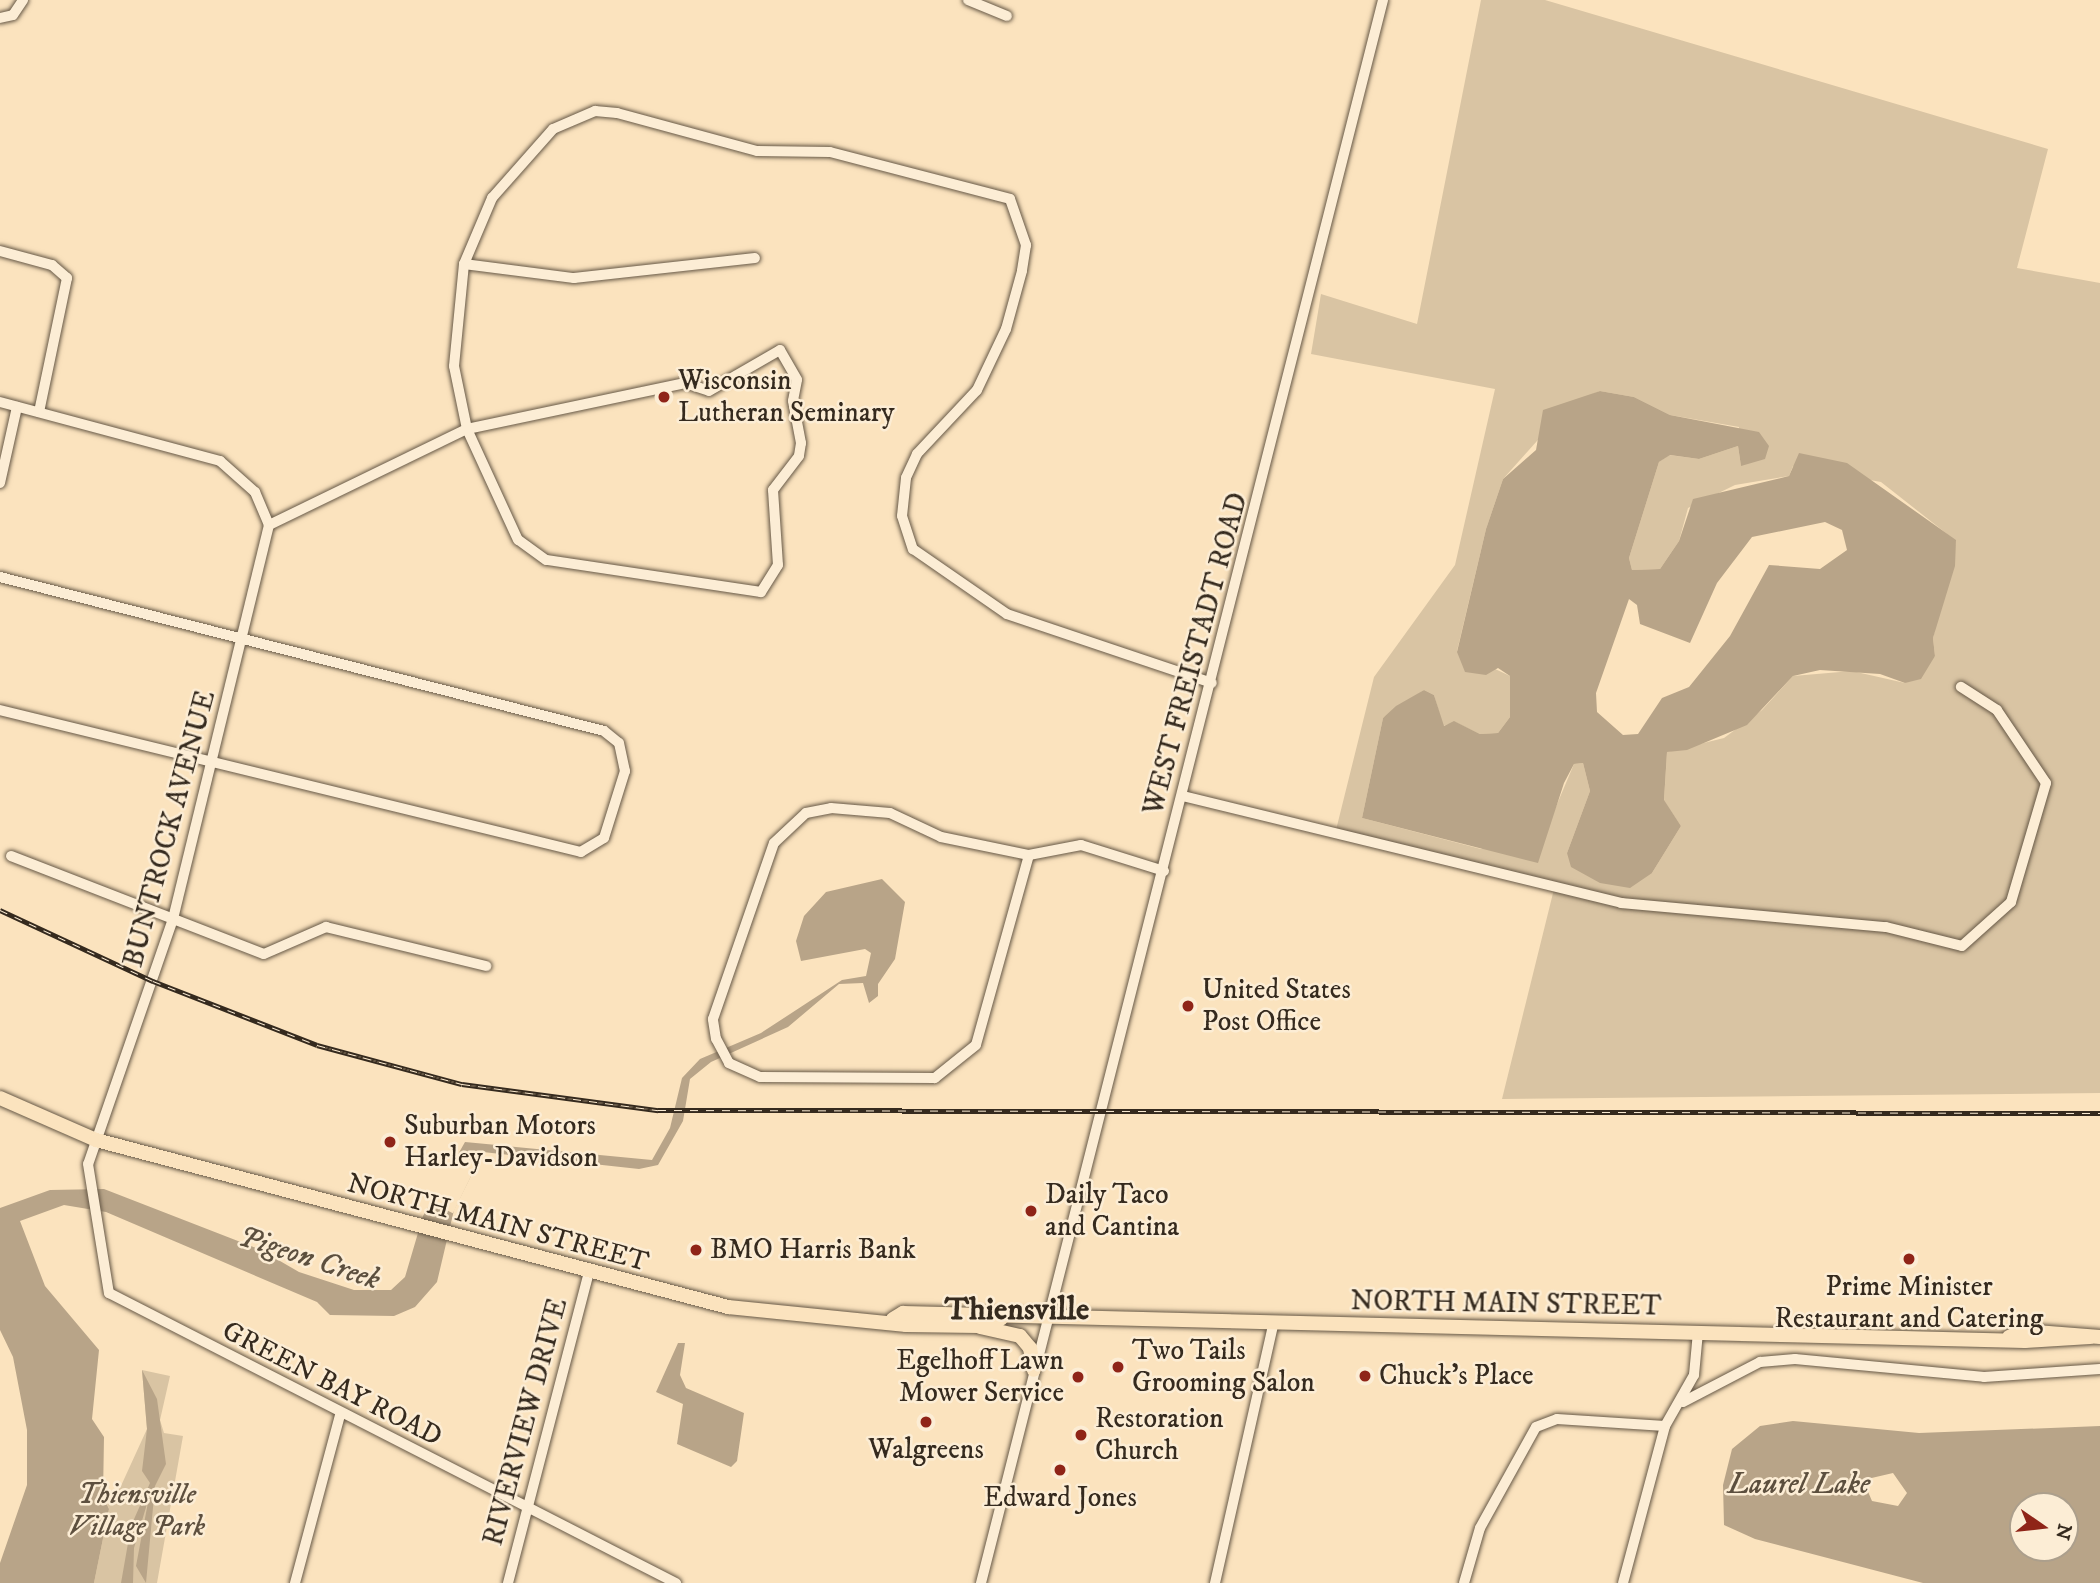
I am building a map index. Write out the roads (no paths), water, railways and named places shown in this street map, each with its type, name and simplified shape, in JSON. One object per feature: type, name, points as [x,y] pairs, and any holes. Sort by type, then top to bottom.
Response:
[{"type":"main road","name":"NORTH MAIN STREET","points":[[0,1098],[96,1140],[589,1273],[732,1308],[979,1326],[1002,1319]]},
{"type":"main road","name":"NORTH MAIN STREET","points":[[893,1320],[903,1313],[1002,1319],[2009,1337],[2079,1342],[2095,1337]]},
{"type":"main road","points":[[979,1326],[1020,1336],[1030,1348],[1034,1370]]},
{"type":"street","points":[[0,18],[13,15],[23,0]]},
{"type":"street","points":[[968,0],[1007,16]]},
{"type":"street","name":"WEST FREISTADT ROAD","points":[[981,1583],[1212,683],[1382,0]]},
{"type":"street","points":[[0,402],[220,461],[255,492],[269,525],[467,429],[685,383],[709,391],[780,350],[797,380],[793,401],[801,443],[773,490],[778,565],[761,592],[546,560],[518,540],[467,429],[454,366],[464,264],[492,198],[523,157],[552,129],[595,111],[648,119],[757,151],[830,152],[1010,199],[1026,245],[1022,271],[982,380],[917,454],[906,478],[902,516],[913,549],[1007,614],[1212,683]]},
{"type":"street","points":[[0,251],[63,272],[67,297],[39,412]]},
{"type":"street","points":[[464,264],[584,278],[755,258]]},
{"type":"street","points":[[0,483],[17,407]]},
{"type":"street","name":"BUNTROCK AVENUE","points":[[96,1140],[173,919],[245,638],[269,525]]},
{"type":"street","points":[[0,578],[604,731],[619,743],[625,771],[604,838],[581,852],[211,764],[0,710]]},
{"type":"street","points":[[1183,796],[1622,903],[1886,927],[1962,946],[2011,902],[2046,783],[1993,705],[1961,687]]},
{"type":"street","points":[[1029,855],[976,1045],[953,1067],[935,1078],[760,1077],[726,1058],[713,1019],[784,829],[806,813],[867,809],[977,848],[1029,855],[1081,845],[1164,871]]},
{"type":"street","points":[[11,856],[264,954],[326,928],[486,966]]},
{"type":"street","name":"GREEN BAY ROAD","points":[[96,1140],[88,1187],[112,1297],[340,1415],[676,1583]]},
{"type":"street","name":"RIVERVIEW DRIVE","points":[[508,1583],[589,1273]]},
{"type":"street","points":[[1215,1583],[1273,1325]]},
{"type":"street","points":[[1622,1583],[1665,1426],[1684,1402],[1694,1375],[1698,1332]]},
{"type":"street","points":[[1684,1402],[1760,1362],[1795,1359],[1984,1377],[2100,1369]]},
{"type":"street","points":[[295,1583],[340,1415]]},
{"type":"street","points":[[1464,1583],[1480,1528],[1536,1427],[1557,1419],[1665,1426]]},
{"type":"water","points":[[1600,391],[1634,397],[1670,415],[1759,432],[1769,446],[1765,459],[1741,466],[1738,446],[1699,459],[1670,455],[1659,462],[1629,558],[1632,570],[1660,569],[1679,541],[1693,499],[1789,476],[1799,453],[1847,463],[1956,540],[1955,566],[1933,638],[1935,656],[1921,679],[1905,683],[1880,674],[1820,670],[1793,676],[1747,725],[1687,750],[1667,752],[1664,800],[1681,826],[1652,873],[1630,888],[1600,883],[1571,867],[1567,853],[1590,791],[1583,763],[1574,764],[1564,783],[1538,863],[1362,818],[1383,718],[1396,706],[1424,690],[1434,695],[1444,726],[1454,721],[1480,734],[1498,733],[1510,717],[1510,676],[1498,668],[1486,675],[1465,672],[1457,652],[1486,529],[1503,479],[1536,450],[1543,410]],"holes":[[[1825,522],[1842,530],[1847,550],[1820,569],[1769,565],[1730,636],[1689,687],[1662,698],[1638,734],[1623,735],[1597,712],[1596,693],[1629,599],[1637,605],[1640,624],[1690,643],[1717,583],[1752,537]]]},
{"type":"water","points":[[882,879],[905,902],[895,959],[878,984],[878,996],[869,1003],[863,983],[839,984],[788,1027],[711,1062],[690,1079],[683,1121],[658,1165],[639,1169],[483,1152],[454,1210],[437,1282],[415,1307],[394,1316],[330,1315],[317,1302],[106,1212],[64,1205],[20,1221],[45,1286],[99,1350],[92,1419],[104,1437],[103,1496],[109,1509],[94,1583],[0,1583],[0,1563],[27,1485],[27,1430],[13,1357],[0,1330],[0,1208],[50,1190],[104,1189],[261,1250],[299,1272],[354,1290],[391,1290],[405,1277],[423,1216],[465,1142],[652,1160],[670,1128],[682,1078],[700,1059],[761,1033],[842,980],[866,976],[871,953],[865,949],[801,961],[796,941],[804,916],[826,892]]},
{"type":"water","points":[[678,1343],[685,1343],[680,1375],[686,1388],[744,1413],[737,1461],[731,1467],[677,1444],[683,1404],[656,1392]]},
{"type":"water","points":[[142,1370],[157,1399],[166,1464],[155,1486],[146,1583],[136,1566],[149,1497],[134,1548],[133,1583],[121,1583],[131,1526],[150,1483],[142,1471],[147,1429]]},
{"type":"water","name":"Laurel Lake","points":[[1793,1421],[1919,1433],[2100,1426],[2100,1583],[1923,1583],[1755,1539],[1724,1525],[1723,1485],[1732,1449],[1760,1426]],"holes":[[[1893,1473],[1907,1493],[1898,1506],[1872,1501],[1863,1480]]]},
{"type":"railway","points":[[0,910],[153,981],[317,1045],[462,1084],[658,1110],[2100,1113]]},
{"type":"place","name":"Wisconsin Lutheran Seminary","points":[[664,397]]},
{"type":"place","name":"United States Post Office","points":[[1188,1006]]},
{"type":"place","name":"Suburban Motors Harley-Davidson","points":[[390,1142]]},
{"type":"place","name":"Daily Taco and Cantina","points":[[1031,1211]]},
{"type":"place","name":"BMO Harris Bank","points":[[696,1250]]},
{"type":"place","name":"Prime Minister Restaurant and Catering","points":[[1909,1259]]},
{"type":"place","name":"Two Tails Grooming Salon","points":[[1118,1367]]},
{"type":"place","name":"Chuck's Place","points":[[1365,1376]]},
{"type":"place","name":"Egelhoff Lawn Mower Service","points":[[1078,1377]]},
{"type":"place","name":"Walgreens","points":[[926,1422]]},
{"type":"place","name":"Restoration Church","points":[[1081,1435]]},
{"type":"place","name":"Edward Jones","points":[[1060,1470]]},
{"type":"district","name":"Thiensville","points":[[1017,1310]]},
{"type":"water label","name":"Pigeon Creek","points":[[309,1259]]},
{"type":"park label","name":"Thiensville Village Park","points":[[137,1511]]}]
